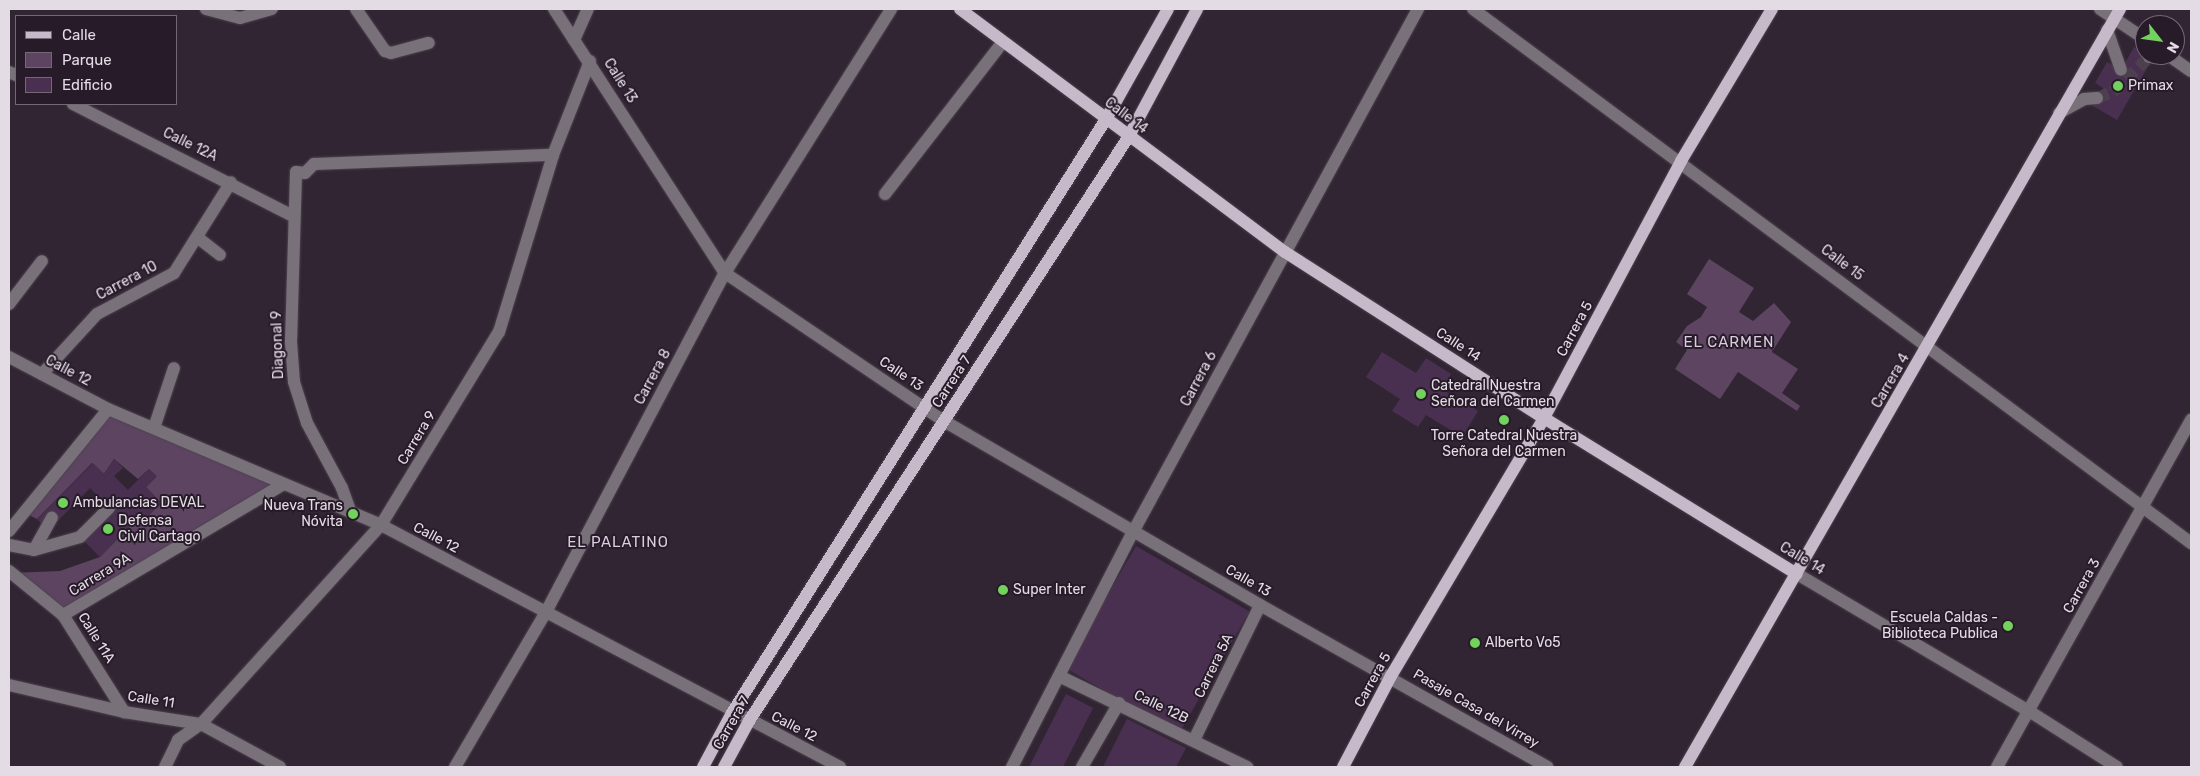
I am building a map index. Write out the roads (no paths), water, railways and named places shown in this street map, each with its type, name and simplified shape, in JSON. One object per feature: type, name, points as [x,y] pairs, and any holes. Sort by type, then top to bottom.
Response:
[{"type":"main road","name":"Calle 14","points":[[960,9],[1285,252],[1544,418],[1797,574]]},
{"type":"main road","name":"Carrera 7","points":[[703,767],[732,713],[1106,120],[1168,9]]},
{"type":"main road","name":"Carrera 7","points":[[724,767],[749,721],[1129,136],[1197,9]]},
{"type":"main road","name":"Carrera 5","points":[[1345,767],[1391,676],[1544,418],[1681,161],[1772,9]]},
{"type":"main road","name":"Carrera 4","points":[[1685,767],[1928,346],[2117,13]]},
{"type":"street","points":[[206,9],[240,18],[272,9]]},
{"type":"street","points":[[356,9],[385,51],[391,53],[429,44]]},
{"type":"street","name":"Calle 13","points":[[554,9],[590,61],[725,273],[944,421],[1260,605],[1391,676]]},
{"type":"street","points":[[574,40],[588,9]]},
{"type":"street","name":"Carrera 8","points":[[455,767],[546,612],[725,273],[892,9]]},
{"type":"street","name":"Carrera 6","points":[[1012,767],[1061,677],[1134,532],[1418,9]]},
{"type":"street","name":"Calle 15","points":[[1473,9],[1681,161],[2191,543]]},
{"type":"street","points":[[2100,9],[2117,13],[2135,30]]},
{"type":"street","points":[[2108,30],[2121,70]]},
{"type":"street","points":[[885,194],[1003,42]]},
{"type":"street","name":"Carrera 9","points":[[165,767],[178,740],[201,724],[381,525],[499,332],[553,155],[590,61]]},
{"type":"street","points":[[2059,113],[2084,99],[2097,98]]},
{"type":"street","name":"Calle 12A","points":[[75,105],[294,216]]},
{"type":"street","name":"Diagonal 9","points":[[351,513],[342,488],[307,423],[294,382],[291,342],[296,172],[305,173],[314,164],[553,155]]},
{"type":"street","name":"Carrera 10","points":[[42,374],[97,314],[174,273],[230,182]]},
{"type":"street","points":[[197,237],[220,255]]},
{"type":"street","points":[[9,304],[42,261]]},
{"type":"street","name":"Calle 12","points":[[9,357],[108,409],[282,485],[381,525],[732,713],[840,767]]},
{"type":"street","points":[[154,428],[174,368]]},
{"type":"street","points":[[9,531],[108,409]]},
{"type":"street","name":"Carrera 3","points":[[1997,767],[2191,420]]},
{"type":"street","name":"Carrera 9A","points":[[63,615],[282,485]]},
{"type":"street","points":[[9,545],[40,549],[80,537],[109,508]]},
{"type":"street","points":[[40,549],[56,521]]},
{"type":"street","name":"Calle 11A","points":[[9,571],[63,615],[124,712]]},
{"type":"street","name":"Calle 14","points":[[1797,574],[2029,710],[2117,767]]},
{"type":"street","name":"Carrera 5A","points":[[1194,740],[1260,605]]},
{"type":"street","name":"Pasaje Casa del Virrey","points":[[1391,676],[1547,767]]},
{"type":"street","name":"Calle 12B","points":[[1061,677],[1119,703],[1247,767]]},
{"type":"street","name":"Calle 11","points":[[9,685],[124,712],[201,724],[280,767]]},
{"type":"street","points":[[1082,767],[1119,703]]},
{"type":"tunnel","points":[[2097,98],[2113,92],[2141,65]]},
{"type":"place","name":"Primax","points":[[2118,86]]},
{"type":"place","name":"Catedral Nuestra Señora del Carmen","points":[[1421,394]]},
{"type":"place","name":"Torre Catedral Nuestra Señora del Carmen","points":[[1504,420]]},
{"type":"place","name":"Ambulancias DEVAL","points":[[63,503]]},
{"type":"place","name":"Nueva Trans Nóvita","points":[[353,514]]},
{"type":"place","name":"Defensa Civil Cartago","points":[[108,529]]},
{"type":"place","name":"Super Inter","points":[[1003,590]]},
{"type":"place","name":"Escuela Caldas - Biblioteca Publica","points":[[2008,626]]},
{"type":"place","name":"Alberto Vo5","points":[[1475,643]]},
{"type":"district","name":"EL CARMEN","points":[[1729,343]]},
{"type":"district","name":"EL PALATINO","points":[[618,543]]}]
